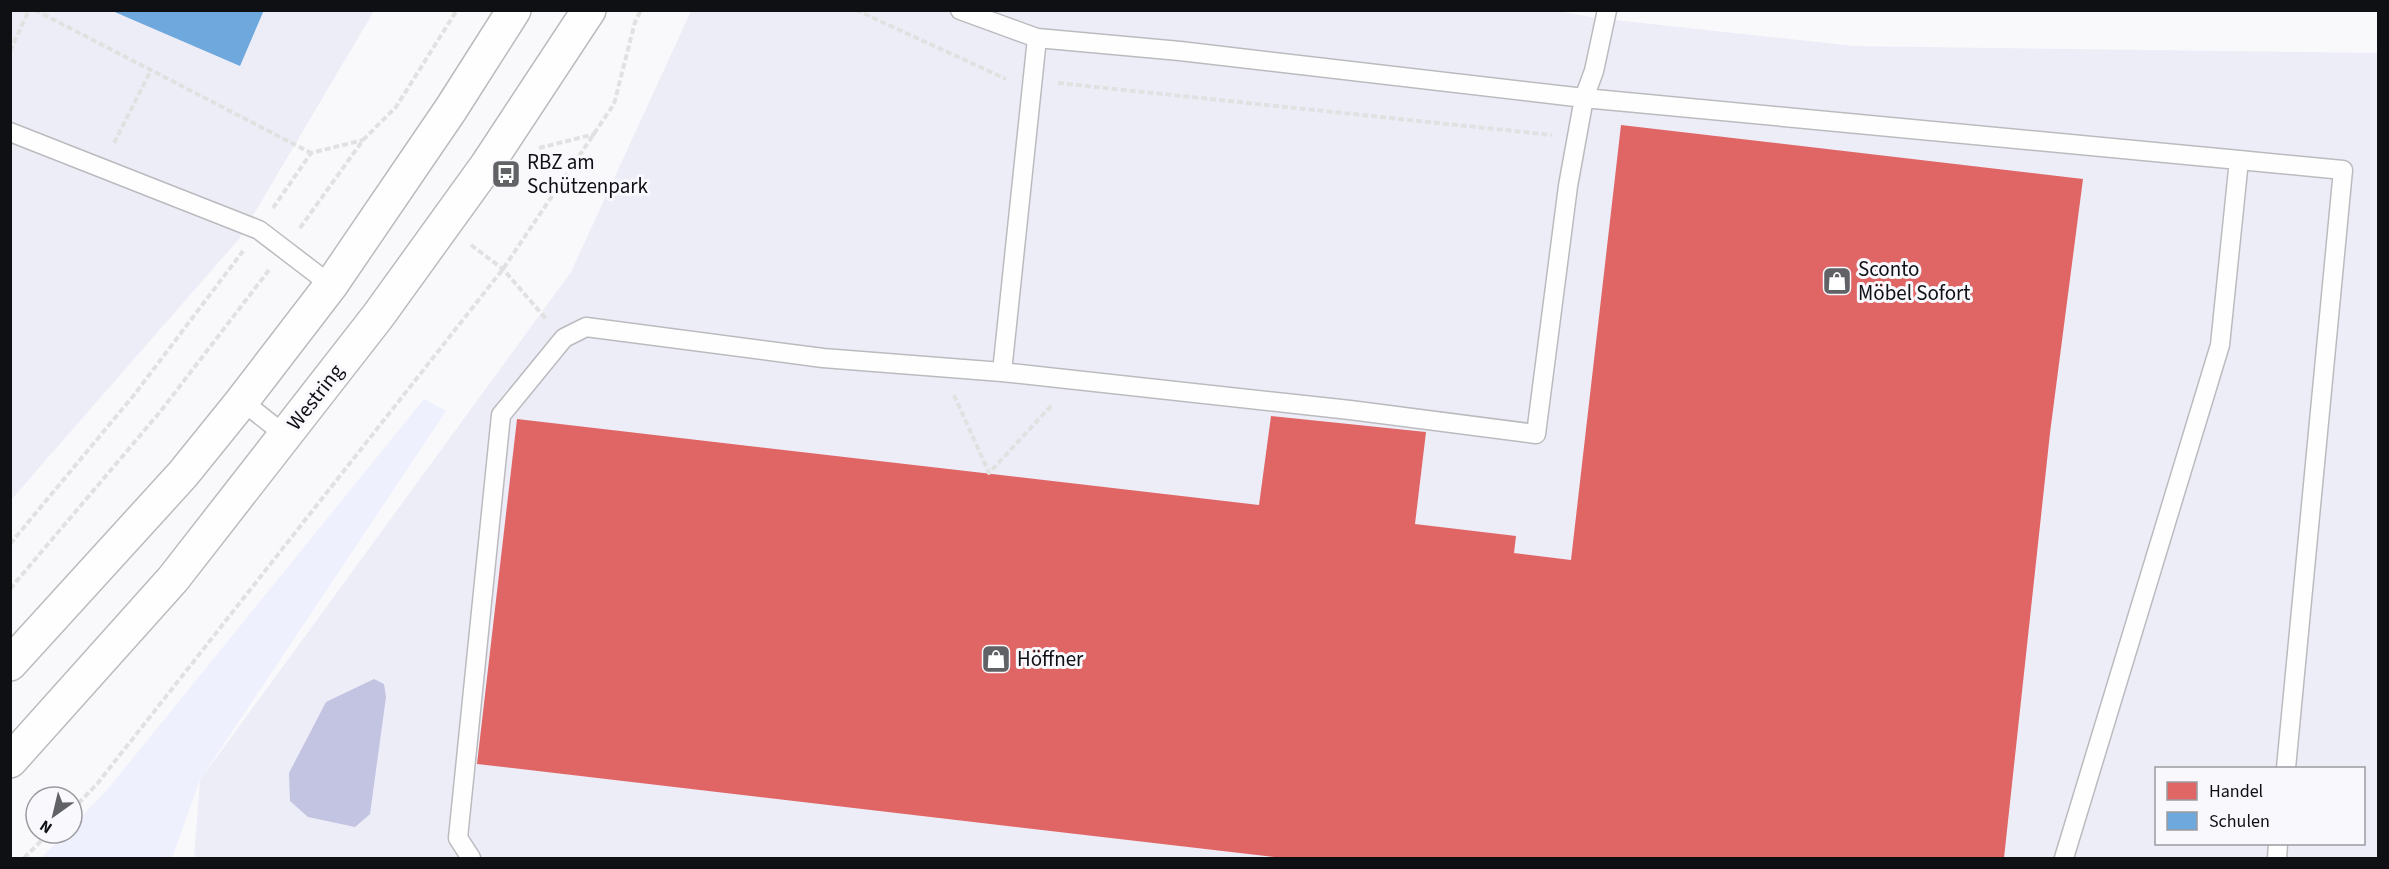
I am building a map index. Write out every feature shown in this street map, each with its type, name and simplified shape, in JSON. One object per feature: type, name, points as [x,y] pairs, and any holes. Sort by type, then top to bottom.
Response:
[{"type":"main road","points":[[10,664],[183,474],[242,401],[331,285],[445,119],[514,10]]},
{"type":"main road","name":"Westring","points":[[10,761],[173,579],[378,316],[473,184],[589,10]]},
{"type":"lane","points":[[960,10],[1037,38],[1180,51],[1584,98],[2343,170],[2286,767]]},
{"type":"lane","points":[[471,858],[458,838],[501,415],[564,338],[586,327],[823,358],[1002,372],[1350,410],[1536,434],[1566,198],[1584,98],[1594,71],[1607,10]]},
{"type":"lane","points":[[1002,372],[1037,38]]},
{"type":"lane","points":[[10,132],[259,230],[331,285]]},
{"type":"lane","points":[[2064,858],[2220,345],[2239,160]]},
{"type":"lane","points":[[242,401],[285,435]]},
{"type":"path","points":[[10,51],[29,10]]},
{"type":"path","points":[[35,10],[311,153],[363,140]]},
{"type":"path","points":[[10,589],[160,412],[284,250],[363,140],[396,107],[457,10]]},
{"type":"path","points":[[84,798],[503,270],[614,104],[634,22],[641,10]]},
{"type":"path","points":[[856,10],[1004,79],[1032,80],[1577,137]]},
{"type":"path","points":[[101,168],[151,70]]},
{"type":"path","points":[[1003,90],[1004,79]]},
{"type":"path","points":[[10,544],[134,395],[259,230],[311,153]]},
{"type":"path","points":[[503,270],[564,338]]},
{"type":"path","points":[[955,368],[953,393],[989,474],[1075,380]]},
{"type":"path","points":[[24,858],[38,845]]},
{"type":"shaded area","points":[[1553,10],[1596,18],[1854,46],[2378,53],[2378,858],[194,858],[200,780],[571,272],[691,11]]},
{"type":"shaded area","points":[[11,11],[374,11],[239,239],[11,500]]},
{"type":"shaded area","points":[[424,399],[446,411],[200,780],[172,858],[41,858],[54,845],[84,845],[84,814],[107,790]]},
{"type":"water","points":[[374,679],[384,684],[386,697],[370,814],[355,827],[308,817],[290,801],[289,773],[326,702]]},
{"type":"building: Handel","points":[[1621,125],[2083,179],[2050,433],[2004,858],[1282,858],[477,764],[517,419],[1259,505],[1271,416],[1426,432],[1415,524],[1516,536],[1514,553],[1571,560]]},
{"type":"building: Schulen","points":[[110,10],[264,10],[240,66]]},
{"type":"place","name":"RBZ am Schützenpark","points":[[506,174]]},
{"type":"place","name":"Sconto Möbel Sofort","points":[[1837,281]]},
{"type":"place","name":"Höffner","points":[[996,659]]}]
